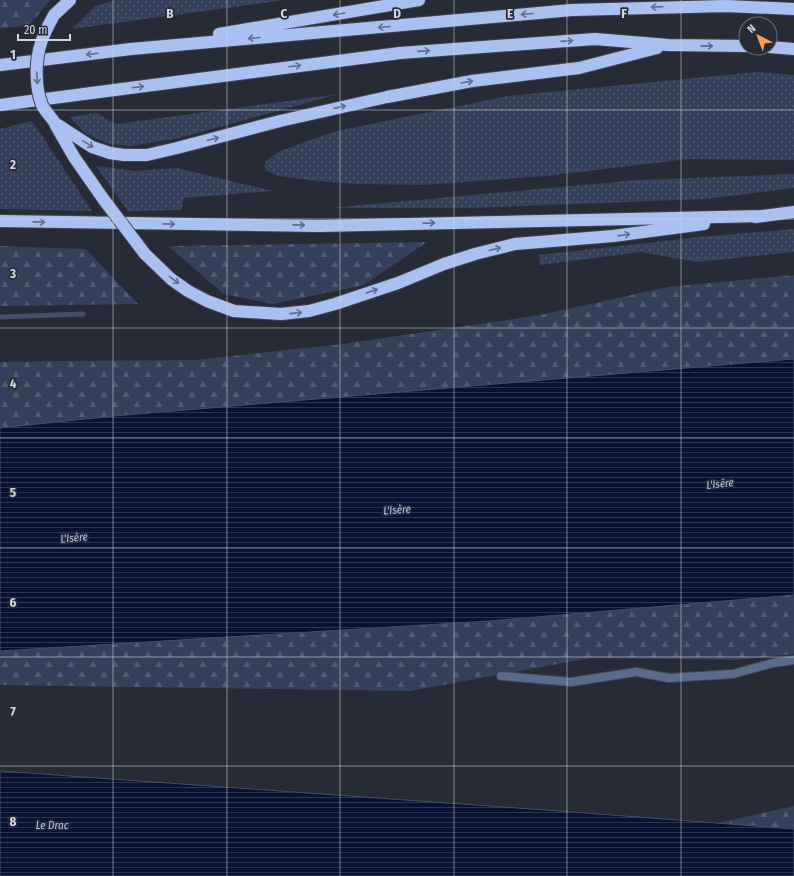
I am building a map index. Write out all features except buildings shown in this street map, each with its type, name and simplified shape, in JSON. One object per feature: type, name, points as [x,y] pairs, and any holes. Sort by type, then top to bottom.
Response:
[{"type":"highway","points":[[70,0],[54,15],[45,31],[40,45],[36,77],[42,106],[55,123],[74,157],[145,254],[171,279],[188,291],[207,301],[234,311],[282,314],[309,311],[398,283],[444,264],[475,254],[515,244],[613,236],[794,212]]},
{"type":"highway","points":[[131,49],[419,0]]},
{"type":"highway","points":[[0,65],[131,49],[572,10],[726,6],[794,9]]},
{"type":"highway","points":[[0,106],[400,53],[595,39],[668,45],[738,46]]},
{"type":"highway","points":[[55,123],[92,147],[110,153],[124,155],[147,155],[386,96],[472,81],[578,68],[668,45]]},
{"type":"highway","points":[[778,48],[794,49]]},
{"type":"highway","points":[[0,221],[319,226],[763,216]]},
{"type":"lane","points":[[501,676],[571,682],[636,672],[669,678],[732,674],[773,663],[794,660]]},
{"type":"green space","points":[[0,0],[50,0],[29,26],[0,28]]},
{"type":"green space","points":[[116,0],[285,0],[72,29],[95,6]]},
{"type":"green space","points":[[757,72],[794,75],[794,160],[688,159],[546,176],[423,185],[358,184],[317,181],[278,176],[267,171],[264,166],[267,160],[280,151],[336,131],[508,96]]},
{"type":"green space","points":[[339,94],[179,138],[131,146],[109,144],[85,133],[70,117],[96,113],[116,124]]},
{"type":"green space","points":[[32,121],[92,211],[0,209],[0,129]]},
{"type":"green space","points":[[96,166],[135,171],[177,168],[273,191],[184,198],[181,210],[128,211]]},
{"type":"green space","points":[[794,174],[794,188],[706,199],[468,208],[330,208],[637,180]]},
{"type":"green space","points":[[794,229],[794,252],[697,262],[641,252],[540,265],[539,255],[700,237]]},
{"type":"green space","points":[[427,242],[364,285],[273,304],[224,294],[168,246]]},
{"type":"green space","points":[[0,246],[86,249],[138,304],[0,306]]},
{"type":"green space","points":[[794,275],[794,359],[114,416],[0,428],[0,362],[195,360],[343,344],[540,315],[668,287]]},
{"type":"green space","points":[[794,595],[794,654],[737,660],[591,658],[410,691],[0,685],[0,651],[489,621]]},
{"type":"green space","points":[[794,806],[794,829],[713,824]]},
{"type":"water","name":"L'Isère","points":[[794,359],[794,595],[489,621],[0,651],[0,428],[114,416]]},
{"type":"water","name":"Le Drac","points":[[0,771],[794,829],[794,876],[0,876]]},
{"type":"waterway","points":[[0,317],[83,314]]}]
